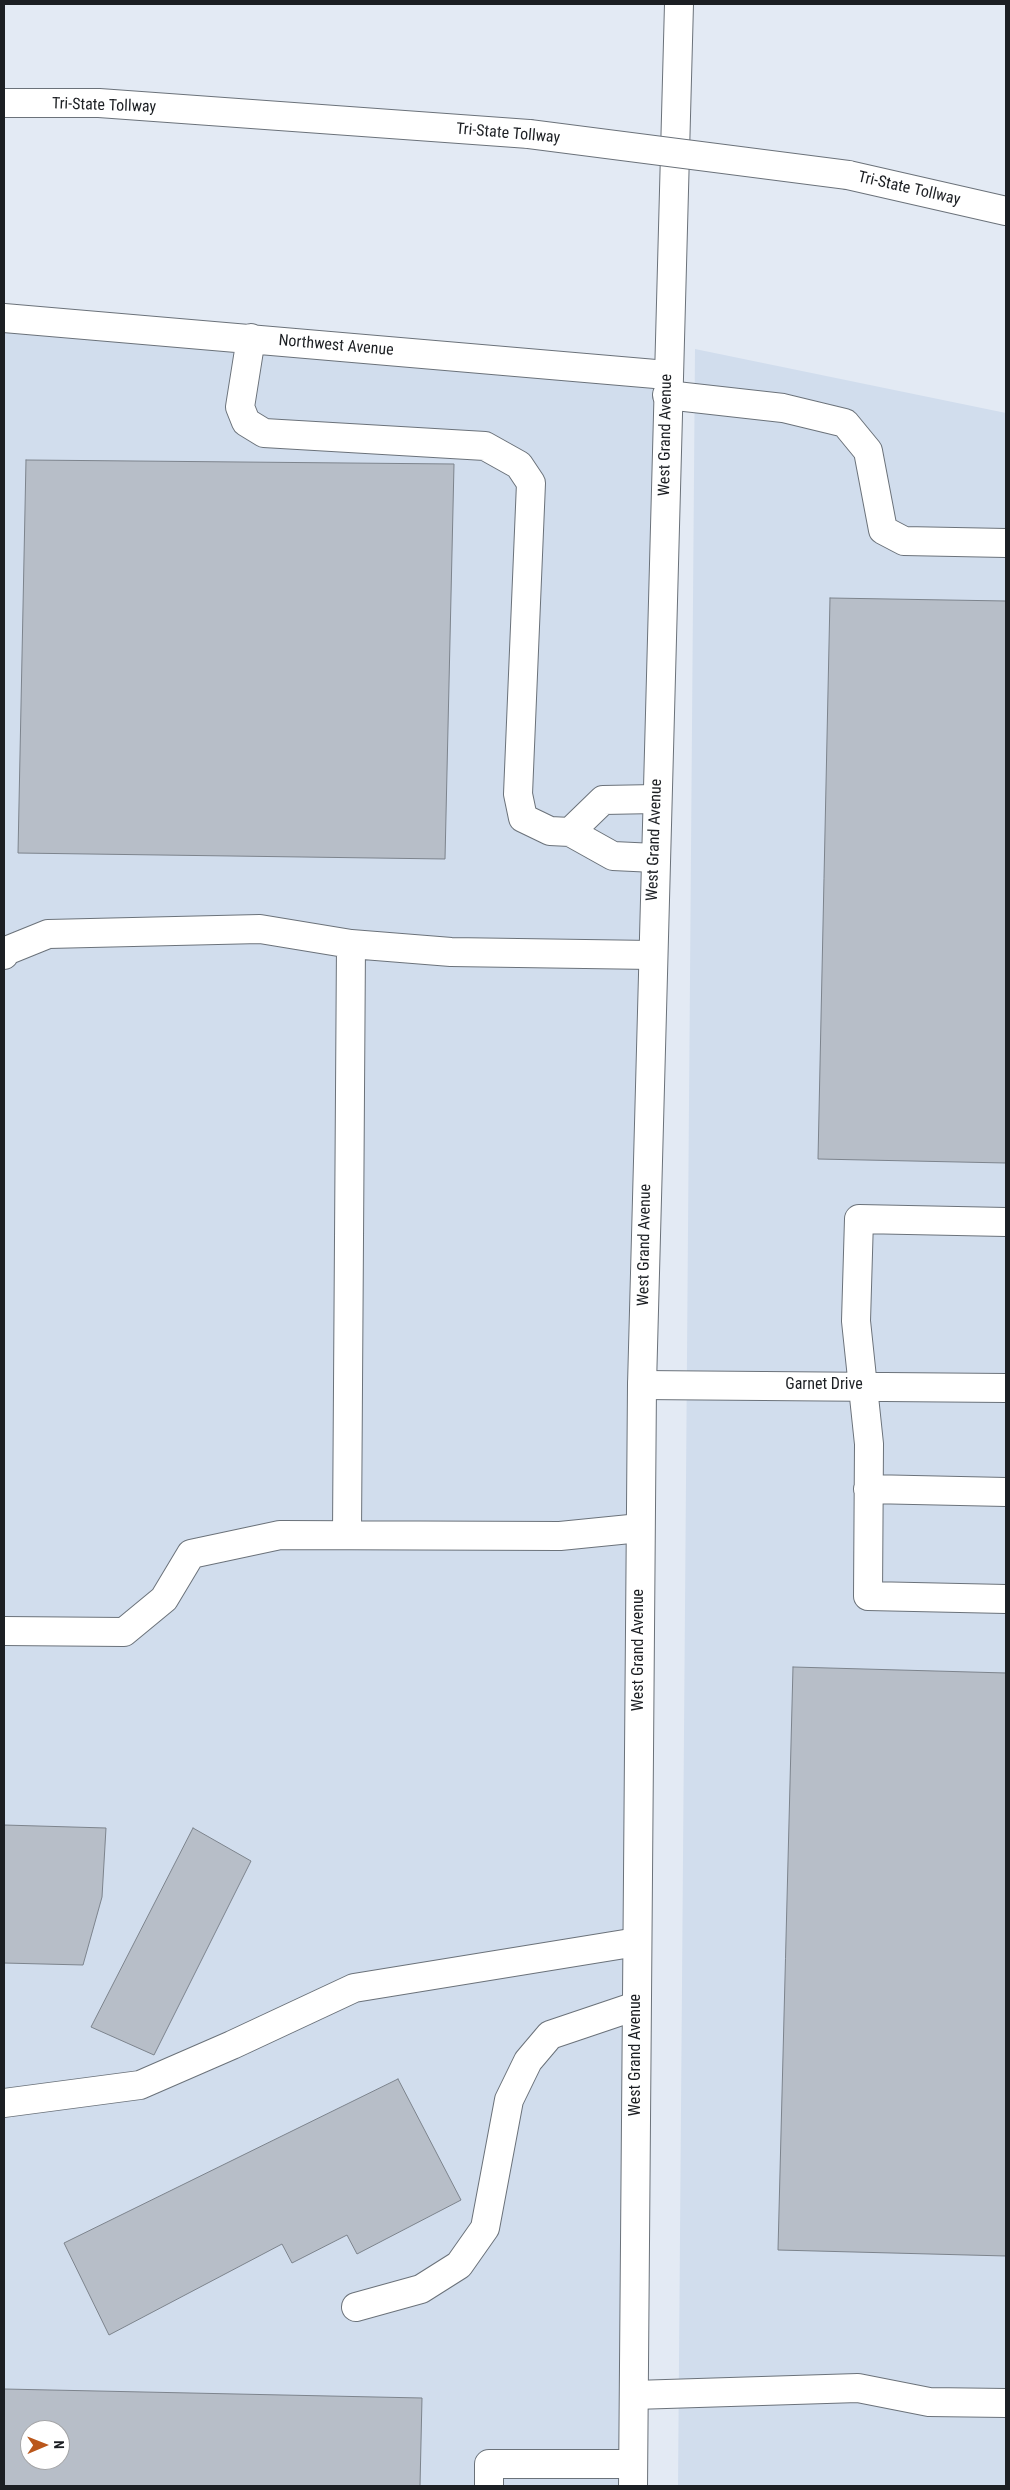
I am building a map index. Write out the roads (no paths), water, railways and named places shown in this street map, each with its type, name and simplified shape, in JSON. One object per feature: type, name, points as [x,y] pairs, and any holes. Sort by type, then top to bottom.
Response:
[{"type":"main road","name":"West Grand Avenue","points":[[633,2475],[642,1385],[667,385],[679,4]]},
{"type":"main road","name":"Tri-State Tollway","points":[[4,103],[99,103],[529,134],[848,175],[1006,211]]},
{"type":"main road","name":"Northwest Avenue","points":[[4,318],[250,338],[667,385],[783,408],[845,422],[868,452],[882,530],[904,541],[1006,543]]},
{"type":"main road","points":[[250,338],[240,407],[246,422],[264,433],[484,446],[519,465],[530,483],[518,794],[523,818],[550,831],[570,832],[614,856],[655,858]]},
{"type":"main road","points":[[570,832],[603,800],[656,799]]},
{"type":"main road","points":[[4,955],[6,951],[48,934],[260,929],[351,944],[451,952],[652,955]]},
{"type":"main road","points":[[346,1533],[351,944]]},
{"type":"main road","points":[[1006,1222],[859,1219],[856,1321],[869,1444],[868,1596],[1006,1599]]},
{"type":"main road","name":"Garnet Drive","points":[[642,1385],[863,1385],[1006,1388]]},
{"type":"main road","points":[[868,1489],[1006,1492]]},
{"type":"main road","points":[[4,1631],[124,1632],[164,1599],[191,1554],[280,1535],[346,1533],[560,1536],[640,1528]]},
{"type":"main road","points":[[4,2103],[140,2085],[232,2045],[354,1988],[637,1942]]},
{"type":"main road","points":[[356,2307],[421,2289],[459,2265],[485,2228],[509,2100],[528,2061],[550,2035],[636,2006]]},
{"type":"main road","points":[[634,2395],[858,2388],[930,2402],[1006,2403]]},
{"type":"main road","points":[[489,2486],[489,2464],[633,2475]]}]
